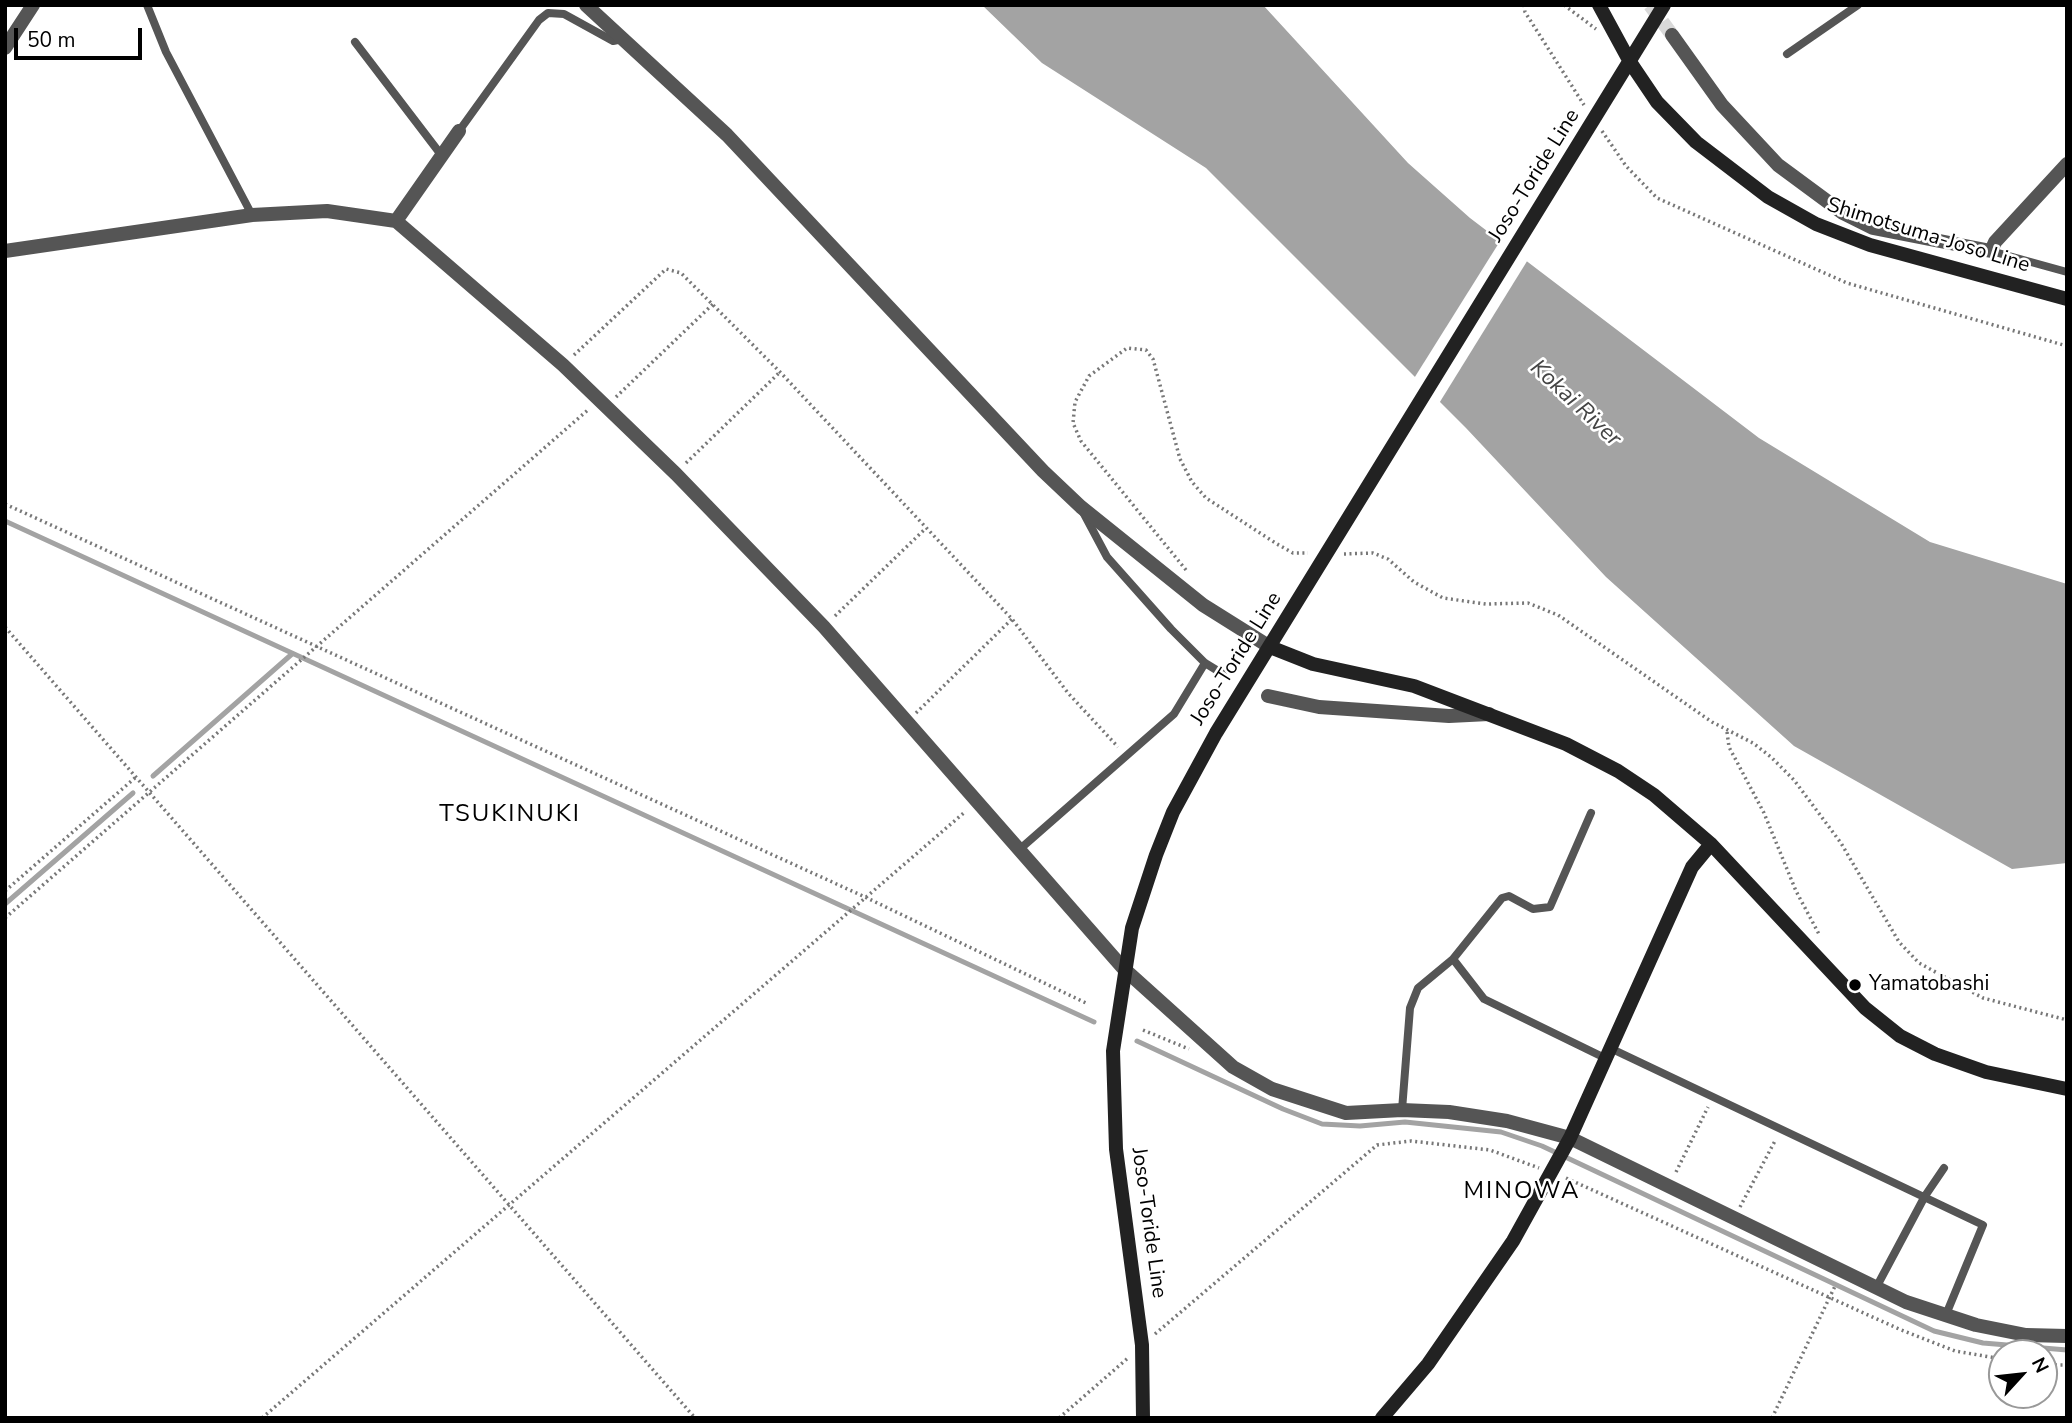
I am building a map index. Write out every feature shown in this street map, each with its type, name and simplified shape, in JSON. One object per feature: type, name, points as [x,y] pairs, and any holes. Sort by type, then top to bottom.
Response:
[{"type":"main road","name":"Shimotsuma-Joso Line","points":[[1599,5],[1630,62],[1676,123],[1722,163],[1768,197],[1816,224],[1870,244],[2067,299]]},
{"type":"main road","name":"Joso-Toride Line","points":[[1143,1418],[1142,1345],[1116,1149],[1113,1051],[1123,968],[1143,888],[1173,812],[1216,733],[1664,5]]},
{"type":"main road","points":[[1270,647],[1313,664],[1414,685],[1566,744],[1618,771],[1654,795],[1712,844],[1865,1009],[1900,1036],[1935,1054],[1986,1072],[2067,1089]]},
{"type":"main road","points":[[1382,1418],[1428,1364],[1476,1298],[1554,1168],[1609,1054],[1692,867],[1712,844]]},
{"type":"street","points":[[5,48],[33,5]]},
{"type":"street","points":[[586,5],[727,135],[1043,471],[1081,507],[1203,605],[1270,647]]},
{"type":"street","points":[[1672,35],[1722,105],[1778,165],[1843,213],[1873,228],[1991,251],[1994,242],[2067,164]]},
{"type":"street","points":[[396,221],[459,131]]},
{"type":"street","points":[[5,251],[252,215],[327,211],[396,221],[563,365],[676,474],[824,627],[1123,968],[1233,1067],[1272,1089],[1346,1112],[1402,1110],[1507,1121],[1568,1142],[1945,1317],[2025,1335],[2067,1336]]},
{"type":"street","points":[[1870,244],[1873,228]]},
{"type":"street","points":[[1268,696],[1319,707],[1449,716],[1490,714]]},
{"type":"lane","points":[[147,5],[166,52],[252,215]]},
{"type":"lane","points":[[1787,54],[1858,5]]},
{"type":"lane","points":[[459,131],[539,20],[548,13],[564,14],[613,41],[623,39]]},
{"type":"lane","points":[[355,42],[442,156]]},
{"type":"lane","points":[[1991,251],[2067,272]]},
{"type":"lane","points":[[1081,507],[1093,536],[1107,557],[1205,663],[1223,674]]},
{"type":"lane","points":[[1020,849],[1174,714],[1205,663]]},
{"type":"lane","points":[[1402,1110],[1413,998],[1418,988],[1453,959],[1502,898],[1509,896],[1533,909],[1550,907],[1591,813]]},
{"type":"lane","points":[[1453,959],[1485,999],[1609,1054],[1705,1091],[1712,1099],[1782,1128],[1983,1225],[1945,1317]]},
{"type":"lane","points":[[1877,1286],[1924,1196],[1944,1168]]},
{"type":"path","points":[[1524,5],[1525,12],[1587,109]]},
{"type":"path","points":[[1564,5],[1597,29]]},
{"type":"path","points":[[1595,120],[1626,166],[1657,198],[1847,283],[2067,346]]},
{"type":"path","points":[[563,365],[666,269],[681,274],[780,372],[1012,619],[1068,693],[1127,756]]},
{"type":"path","points":[[5,918],[314,648],[603,403],[713,304]]},
{"type":"path","points":[[1192,577],[1081,441],[1073,423],[1075,402],[1089,376],[1127,348],[1146,350],[1153,359],[1180,459],[1192,482],[1206,498],[1256,532],[1293,552],[1319,553]]},
{"type":"path","points":[[676,474],[780,372]]},
{"type":"path","points":[[5,504],[314,648],[865,897],[1086,1003]]},
{"type":"path","points":[[824,627],[926,527]]},
{"type":"path","points":[[1331,553],[1373,553],[1388,559],[1414,582],[1443,598],[1468,603],[1528,603],[1545,609],[1727,733],[1753,743],[1794,780],[1842,843],[1899,942],[1919,963],[1983,998],[2067,1020]]},
{"type":"path","points":[[907,721],[1012,619]]},
{"type":"path","points":[[5,627],[695,1418]]},
{"type":"path","points":[[1727,733],[1729,747],[1781,847],[1796,891]]},
{"type":"path","points":[[5,891],[136,777]]},
{"type":"path","points":[[262,1418],[977,801]]},
{"type":"path","points":[[1669,1188],[1712,1099]]},
{"type":"path","points":[[1734,1217],[1782,1128]]},
{"type":"path","points":[[1059,1418],[1377,1144],[1411,1141],[1490,1150],[1554,1168],[1832,1293],[1899,1329],[1955,1351],[1988,1357]]},
{"type":"path","points":[[1772,1418],[1832,1293]]},
{"type":"water","name":"Kokai River","points":[[982,5],[1263,5],[1408,163],[1470,218],[1759,438],[1930,542],[2067,584],[2067,863],[2012,869],[1794,746],[1606,577],[1466,428],[1206,168],[1042,63]]},
{"type":"pier","points":[[1502,238],[1529,258],[1438,405],[1413,380]]},
{"type":"waterway","points":[[5,521],[1094,1022]]},
{"type":"waterway","points":[[153,776],[292,654]]},
{"type":"waterway","points":[[5,904],[133,793]]},
{"type":"waterway","points":[[1137,1041],[1283,1109],[1322,1124],[1360,1126],[1405,1122],[1501,1132],[1542,1146],[1934,1331],[1983,1343],[2067,1350]]},
{"type":"tunnel","points":[[1650,5],[1672,35]]},
{"type":"place","name":"Yamatobashi","points":[[1855,985]]},
{"type":"district","name":"TSUKINUKI","points":[[510,815]]},
{"type":"district","name":"MINOWA","points":[[1522,1192]]}]
